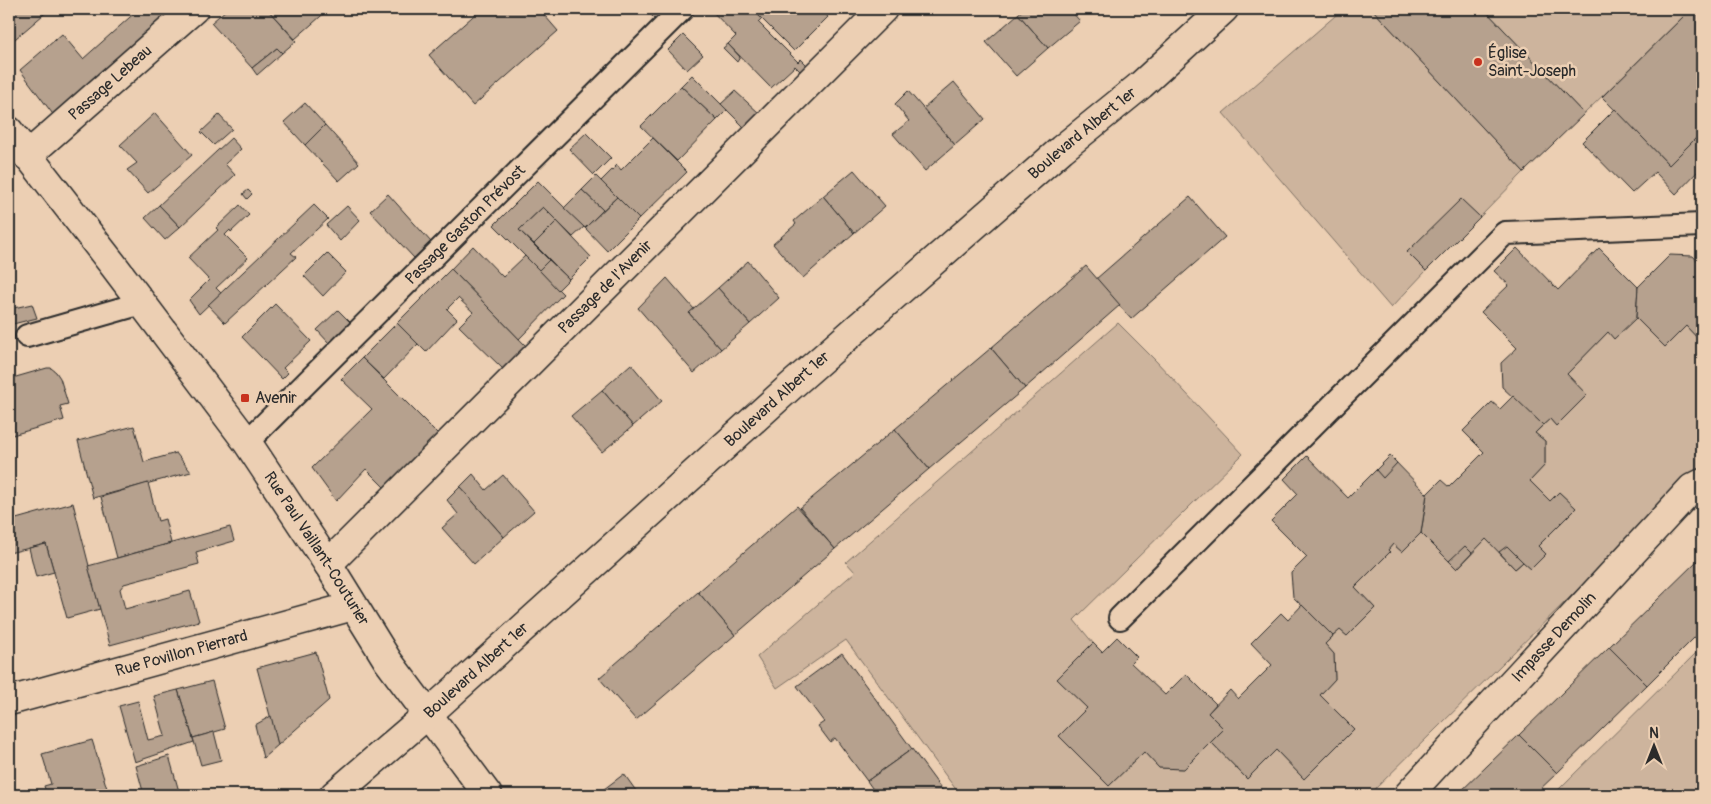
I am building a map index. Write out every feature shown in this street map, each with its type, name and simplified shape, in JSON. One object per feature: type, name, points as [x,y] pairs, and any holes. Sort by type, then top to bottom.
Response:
[{"type":"street","name":"Passage Lebeau","points":[[27,156],[194,9]]},
{"type":"street","name":"Passage de l'Avenir","points":[[328,564],[883,9]]},
{"type":"street","name":"Boulevard Albert 1er","points":[[334,795],[428,715],[790,386],[1062,149],[1141,85],[1224,9]]},
{"type":"street","name":"Rue Paul Vaillant-Couturier","points":[[9,131],[247,442],[328,564],[388,661],[488,795]]},
{"type":"street","name":"Impasse Demolin","points":[[1408,795],[1692,488],[1702,483]]},
{"type":"street","name":"Rue Povillon Pierrard","points":[[9,701],[353,606]]},
{"type":"lane","name":"Passage Gaston Prévost","points":[[247,442],[682,9]]},
{"type":"lane","points":[[1120,618],[1505,233],[1702,225]]},
{"type":"lane","points":[[27,336],[142,303]]},
{"type":"shaded area","points":[[1343,9],[1372,9],[1524,172],[1480,217],[1461,200],[1408,252],[1426,271],[1391,308],[1223,113]]},
{"type":"shaded area","points":[[1484,9],[1691,9],[1584,114]]},
{"type":"shaded area","points":[[1636,318],[1665,347],[1686,326],[1702,343],[1702,467],[1369,795],[960,795],[846,640],[777,688],[757,657],[855,572],[846,562],[1118,323],[1243,454],[1074,620],[1093,643],[1057,679],[1087,708],[1059,736],[1109,786],[1144,752],[1159,768],[1184,769],[1211,742],[1247,779],[1276,750],[1304,779],[1354,729],[1320,695],[1335,679],[1334,654],[1325,644],[1340,630],[1347,636],[1375,608],[1355,587],[1390,552],[1388,550],[1393,544],[1402,552],[1421,533],[1457,568],[1486,539],[1531,569],[1546,554],[1538,546],[1576,508],[1559,492],[1550,501],[1530,481],[1545,465],[1545,441],[1535,433],[1550,419],[1556,426],[1567,374],[1608,332],[1614,338]]},
{"type":"shaded area","points":[[1702,647],[1702,795],[1697,795],[1691,789],[1684,795],[1553,795]]},
{"type":"building","points":[[10,9],[50,9],[9,44]]},
{"type":"building","points":[[139,9],[169,9],[172,13],[55,117],[20,70],[62,34],[83,59]]},
{"type":"building","points":[[227,9],[267,9],[296,41],[282,53],[277,48],[252,68],[211,23]]},
{"type":"building","points":[[267,9],[329,9],[295,39]]},
{"type":"building","points":[[481,9],[539,9],[558,31],[473,106],[429,55]]},
{"type":"building","points":[[645,9],[669,9],[657,21]]},
{"type":"building","points":[[710,9],[752,9],[762,18],[758,22],[798,62],[801,59],[807,65],[801,72],[795,66],[771,88],[728,44],[736,36]]},
{"type":"building","points":[[752,9],[820,9],[828,17],[794,51]]},
{"type":"building","points":[[1024,9],[1069,9],[1080,21],[1048,48],[1018,14]]},
{"type":"building","name":"Église Saint-Joseph","points":[[1372,9],[1484,9],[1584,114],[1524,172]]},
{"type":"building","points":[[1691,9],[1702,9],[1702,132],[1669,165],[1602,97]]},
{"type":"building","points":[[1018,14],[1048,48],[1016,76],[986,42]]},
{"type":"building","points":[[683,35],[703,55],[687,70],[668,50]]},
{"type":"building","points":[[728,44],[740,57],[737,62],[723,48]]},
{"type":"building","points":[[277,48],[282,53],[257,75],[252,68]]},
{"type":"building","points":[[692,75],[727,110],[717,120],[681,86]]},
{"type":"building","points":[[954,82],[985,119],[955,145],[923,109]]},
{"type":"building","points":[[681,86],[717,120],[677,161],[641,126]]},
{"type":"building","points":[[735,91],[759,113],[745,128],[721,104]]},
{"type":"building","points":[[908,91],[955,145],[925,171],[893,134],[909,121],[895,104]]},
{"type":"building","points":[[305,103],[325,125],[305,145],[284,122]]},
{"type":"building","points":[[1615,109],[1669,165],[1702,132],[1702,167],[1676,194],[1655,172],[1632,193],[1582,142]]},
{"type":"building","points":[[155,113],[192,155],[148,193],[127,170],[137,163],[120,145]]},
{"type":"building","points":[[219,115],[232,129],[214,145],[201,132]]},
{"type":"building","points":[[325,125],[359,163],[339,181],[305,145]]},
{"type":"building","points":[[586,133],[611,158],[594,175],[569,149]]},
{"type":"building","points":[[231,138],[241,149],[225,164],[235,175],[180,227],[159,205]]},
{"type":"building","points":[[653,138],[687,172],[639,219],[601,181],[617,165],[621,170]]},
{"type":"building","points":[[854,170],[885,206],[854,233],[823,196]]},
{"type":"building","points":[[596,176],[617,197],[603,210],[582,190]]},
{"type":"building","points":[[538,181],[584,227],[573,237],[543,207],[519,230],[549,260],[539,270],[494,225]]},
{"type":"building","points":[[248,190],[252,194],[247,199],[243,194]]},
{"type":"building","points":[[582,190],[603,210],[585,228],[564,208]]},
{"type":"building","points":[[388,194],[431,242],[414,258],[370,211]]},
{"type":"building","points":[[823,196],[854,233],[803,278],[773,244],[796,224],[794,221]]},
{"type":"building","points":[[617,197],[639,219],[607,251],[585,228]]},
{"type":"building","points":[[1190,197],[1225,237],[1131,319],[1096,279]]},
{"type":"building","points":[[1461,199],[1480,217],[1426,271],[1407,252]]},
{"type":"building","points":[[159,205],[180,227],[165,240],[145,218]]},
{"type":"building","points":[[240,205],[249,215],[231,232],[230,230],[225,235],[248,258],[216,288],[221,293],[199,314],[189,300],[209,280],[188,258],[218,230],[216,228]]},
{"type":"building","points":[[314,205],[328,219],[291,253],[296,257],[225,323],[208,305]]},
{"type":"building","points":[[347,206],[360,220],[340,241],[326,225]]},
{"type":"building","points":[[543,207],[557,221],[534,244],[519,230]]},
{"type":"building","points":[[557,221],[591,257],[569,279],[534,244]]},
{"type":"building","points":[[473,246],[503,277],[525,256],[563,294],[519,339],[451,269]]},
{"type":"building","points":[[1517,248],[1558,290],[1599,248],[1638,287],[1636,318],[1614,339],[1608,332],[1567,374],[1587,395],[1556,426],[1550,419],[1543,425],[1502,387],[1501,363],[1517,348],[1481,312],[1509,285],[1494,271]]},
{"type":"building","points":[[327,253],[346,272],[323,296],[304,276]]},
{"type":"building","points":[[1670,255],[1693,256],[1702,266],[1702,343],[1686,326],[1665,347],[1636,318],[1638,287]]},
{"type":"building","points":[[549,260],[569,279],[558,290],[539,270]]},
{"type":"building","points":[[748,261],[779,298],[750,324],[718,288]]},
{"type":"building","points":[[1086,266],[1120,305],[1025,388],[991,348]]},
{"type":"building","points":[[451,269],[527,347],[504,370],[459,326],[473,312],[458,298],[447,309],[457,319],[426,352],[397,323]]},
{"type":"building","points":[[667,278],[694,309],[689,313],[721,349],[694,373],[638,308]]},
{"type":"building","points":[[718,288],[750,324],[721,349],[689,313]]},
{"type":"building","points":[[32,304],[37,318],[9,325],[9,309]]},
{"type":"building","points":[[275,304],[311,341],[283,368],[288,373],[282,379],[242,337]]},
{"type":"building","points":[[338,310],[350,322],[329,343],[317,330]]},
{"type":"building","points":[[397,323],[418,344],[384,379],[362,358]]},
{"type":"building","points":[[991,348],[1025,388],[929,469],[895,429]]},
{"type":"building","points":[[362,358],[439,435],[386,489],[366,469],[336,501],[312,468],[372,409],[341,379]]},
{"type":"building","points":[[631,364],[662,401],[633,426],[602,390]]},
{"type":"building","points":[[51,368],[60,378],[68,404],[60,406],[64,420],[9,436],[9,379]]},
{"type":"building","points":[[602,390],[633,426],[602,452],[571,416]]},
{"type":"building","points":[[1513,396],[1543,425],[1535,433],[1545,441],[1545,465],[1530,481],[1550,501],[1559,492],[1576,508],[1538,546],[1546,554],[1531,569],[1523,562],[1515,569],[1486,539],[1457,569],[1421,533],[1427,494],[1441,480],[1449,487],[1484,452],[1463,431],[1492,402],[1500,409]]},
{"type":"building","points":[[134,426],[144,462],[176,453],[191,472],[93,498],[78,441]]},
{"type":"building","points":[[895,429],[929,469],[835,549],[800,508]]},
{"type":"building","points":[[1307,456],[1348,498],[1390,456],[1427,494],[1421,533],[1402,552],[1393,544],[1388,550],[1390,552],[1355,587],[1375,608],[1347,636],[1340,630],[1333,636],[1293,597],[1291,573],[1307,557],[1271,521],[1298,494],[1284,479]]},
{"type":"building","points":[[1390,456],[1397,463],[1383,478],[1376,470]]},
{"type":"building","points":[[473,474],[486,490],[503,475],[534,511],[504,537],[460,487]]},
{"type":"building","points":[[148,483],[158,521],[165,519],[171,543],[117,558],[101,497]]},
{"type":"building","points":[[460,487],[504,537],[474,564],[442,528],[458,514],[447,500]]},
{"type":"building","points":[[73,503],[100,609],[67,618],[46,544],[9,553],[9,521]]},
{"type":"building","points":[[797,506],[835,549],[735,635],[698,592]]},
{"type":"building","points":[[230,527],[234,541],[196,552],[199,564],[124,584],[120,589],[125,609],[190,591],[199,621],[110,645],[88,566]]},
{"type":"building","points":[[46,544],[54,572],[36,577],[29,548]]},
{"type":"building","points":[[1465,546],[1472,553],[1457,569],[1449,561]]},
{"type":"building","points":[[1507,546],[1523,562],[1515,569],[1499,552]]},
{"type":"building","points":[[1699,559],[1702,562],[1702,630],[1647,685],[1609,647]]},
{"type":"building","points":[[698,592],[735,635],[636,720],[599,678]]},
{"type":"building","points":[[1302,605],[1333,636],[1325,644],[1334,654],[1335,679],[1320,695],[1354,729],[1304,779],[1276,750],[1247,779],[1211,742],[1224,729],[1208,713],[1230,690],[1238,699],[1272,665],[1251,643],[1281,613],[1288,620]]},
{"type":"building","points":[[1117,637],[1137,657],[1131,663],[1165,695],[1186,674],[1216,704],[1208,713],[1224,729],[1184,769],[1159,768],[1144,752],[1109,786],[1059,736],[1087,708],[1057,679],[1093,643],[1102,652]]},
{"type":"building","points":[[1609,647],[1647,685],[1557,773],[1519,735]]},
{"type":"building","points":[[316,652],[329,700],[278,745],[257,668]]},
{"type":"building","points":[[842,653],[912,749],[867,781],[835,738],[830,742],[818,726],[824,722],[797,686]]},
{"type":"building","points":[[212,681],[225,729],[193,738],[178,690]]},
{"type":"building","points":[[178,690],[194,742],[135,762],[119,706],[138,701],[148,740],[165,736],[154,696]]},
{"type":"building","points":[[271,716],[278,745],[263,758],[255,725]]},
{"type":"building","points":[[214,732],[221,760],[201,765],[193,738]]},
{"type":"building","points":[[1519,735],[1557,773],[1534,795],[1457,795]]},
{"type":"building","points":[[92,740],[109,795],[47,795],[44,786],[51,784],[42,754]]},
{"type":"building","points":[[912,749],[946,795],[877,795],[867,781]]},
{"type":"building","points":[[169,756],[180,795],[144,795],[136,766]]},
{"type":"building","points":[[624,774],[639,795],[596,795]]},
{"type":"place","name":"Église Saint-Joseph","points":[[1478,62]]},
{"type":"place","name":"Avenir","points":[[245,398]]}]
